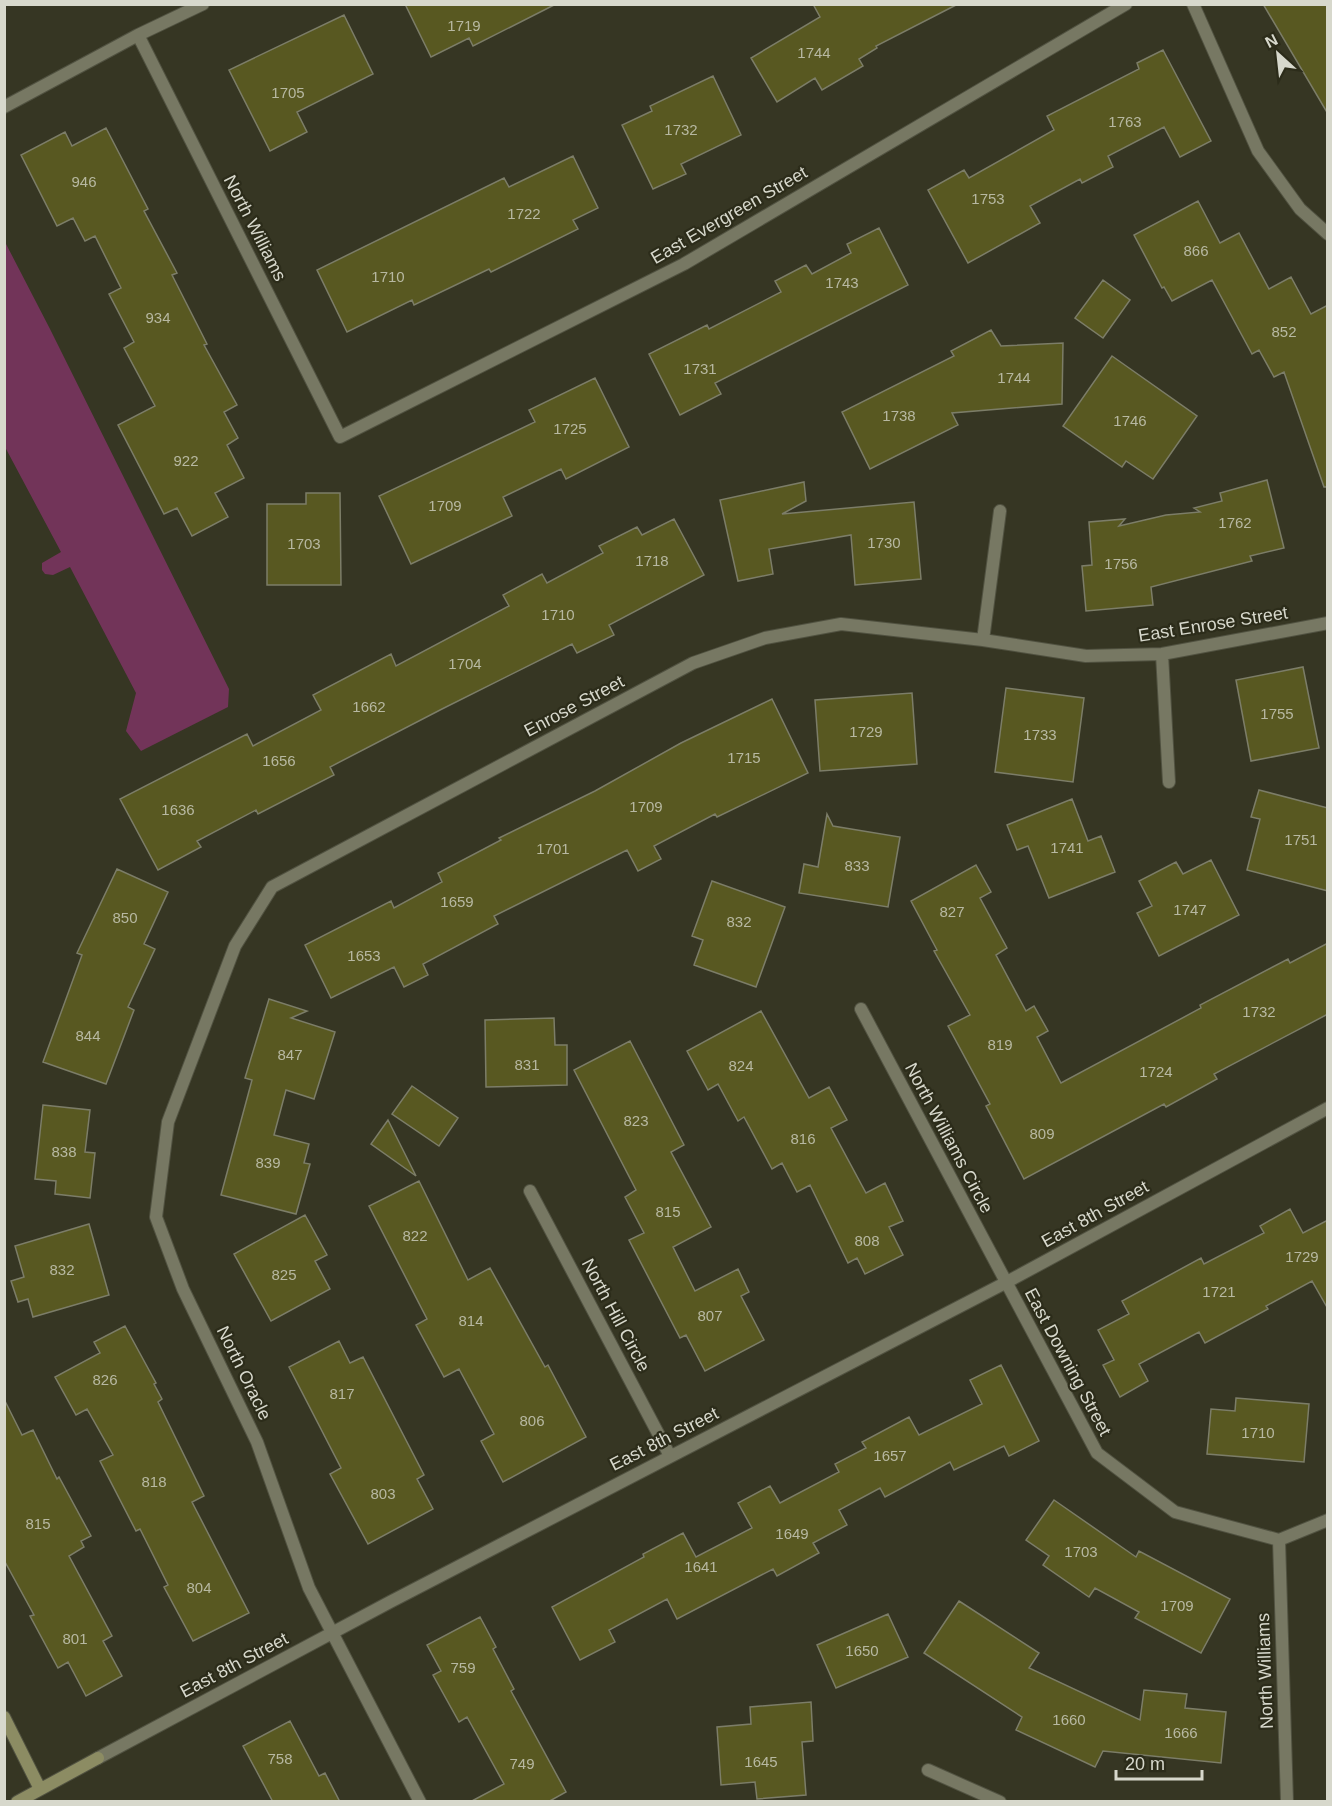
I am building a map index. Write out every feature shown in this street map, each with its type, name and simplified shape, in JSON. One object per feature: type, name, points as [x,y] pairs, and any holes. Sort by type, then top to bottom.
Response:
[{"type":"street","points":[[4,107],[138,35],[203,4]]},
{"type":"street","name":"East Evergreen Street","points":[[340,437],[684,264],[1126,4]]},
{"type":"street","points":[[1193,4],[1258,151],[1300,209],[1328,234]]},
{"type":"street","name":"North Williams","points":[[138,35],[340,437]]},
{"type":"street","points":[[983,640],[1000,511]]},
{"type":"street","name":"East Enrose Street","points":[[983,640],[1086,656],[1162,654],[1328,623]]},
{"type":"street","name":"Enrose Street","points":[[236,946],[272,887],[693,663],[765,638],[841,624],[983,640]]},
{"type":"street","points":[[1162,654],[1169,782]]},
{"type":"street","name":"North Oracle","points":[[236,946],[168,1122],[156,1217],[183,1289],[257,1442],[309,1588],[420,1802]]},
{"type":"street","name":"North Williams Circle","points":[[861,1009],[1005,1283]]},
{"type":"street","name":"East 8th Street","points":[[17,1802],[333,1632],[1005,1283],[1328,1108]]},
{"type":"street","name":"North Hill Circle","points":[[530,1191],[670,1456]]},
{"type":"street","name":"East Downing Street","points":[[1005,1283],[1097,1453],[1175,1512],[1279,1540]]},
{"type":"street","points":[[1279,1540],[1328,1520]]},
{"type":"street","name":"North Williams","points":[[1279,1540],[1287,1802]]},
{"type":"street","points":[[4,1717],[40,1789]]},
{"type":"street","points":[[928,1770],[1000,1802]]},
{"type":"shaded area","points":[[5,242],[229,689],[228,707],[141,751],[126,731],[136,693],[70,567],[53,575],[45,574],[42,570],[42,563],[61,552],[5,447]]},
{"type":"building","points":[[405,4],[556,4],[473,46],[469,38],[431,57]]},
{"type":"building","points":[[813,4],[958,4],[876,46],[877,48],[859,59],[863,66],[822,90],[815,78],[777,102],[751,58],[820,17]]},
{"type":"building","points":[[1263,4],[1328,4],[1328,114]]},
{"type":"building","points":[[344,15],[373,74],[297,112],[307,132],[270,151],[229,70]]},
{"type":"building","points":[[1163,50],[1211,141],[1180,157],[1164,127],[1108,156],[1113,167],[1082,183],[1080,179],[1030,206],[1040,223],[968,263],[928,190],[964,170],[969,178],[1054,130],[1047,116],[1139,69],[1137,63]]},
{"type":"building","points":[[713,76],[741,135],[681,164],[686,174],[653,189],[622,125],[652,111],[650,106]]},
{"type":"building","points":[[106,128],[148,209],[144,211],[177,273],[172,275],[207,344],[204,345],[237,405],[224,412],[238,438],[227,445],[244,478],[215,493],[228,517],[192,536],[177,508],[164,514],[118,425],[155,406],[124,348],[134,342],[109,294],[121,288],[95,236],[85,241],[73,218],[57,226],[21,155],[65,132],[72,146]]},
{"type":"building","points":[[573,156],[598,208],[573,220],[578,229],[491,272],[489,269],[414,305],[412,300],[347,332],[317,270],[504,178],[509,187]]},
{"type":"building","points":[[1198,201],[1220,243],[1239,233],[1269,289],[1291,277],[1311,314],[1328,305],[1328,487],[1324,487],[1284,372],[1274,377],[1259,350],[1252,354],[1212,280],[1172,301],[1164,287],[1162,288],[1134,235]]},
{"type":"building","points":[[879,228],[908,285],[715,383],[721,394],[680,415],[649,354],[707,325],[709,329],[781,292],[775,281],[806,265],[812,274],[851,253],[847,244]]},
{"type":"building","points":[[1103,280],[1130,300],[1103,338],[1075,318]]},
{"type":"building","points":[[991,330],[1001,346],[1063,343],[1062,404],[952,413],[958,425],[870,469],[842,412],[954,356],[951,351]]},
{"type":"building","points":[[1112,356],[1197,416],[1153,479],[1126,461],[1122,467],[1063,426]]},
{"type":"building","points":[[595,378],[629,447],[566,479],[561,469],[503,497],[512,516],[411,564],[379,496],[535,422],[529,410]]},
{"type":"building","points":[[1267,480],[1284,548],[1250,556],[1252,561],[1151,587],[1153,605],[1086,611],[1082,566],[1092,565],[1089,522],[1125,519],[1119,526],[1166,515],[1200,512],[1194,508],[1222,501],[1220,493]]},
{"type":"building","points":[[804,482],[806,501],[782,514],[914,502],[921,579],[855,585],[851,535],[769,549],[773,574],[738,581],[720,500]]},
{"type":"building","points":[[306,493],[340,493],[341,585],[267,585],[267,504],[306,504]]},
{"type":"building","points":[[674,519],[704,575],[609,625],[614,635],[577,653],[572,644],[442,709],[330,767],[334,775],[258,814],[256,810],[197,841],[201,847],[158,870],[120,799],[247,734],[253,746],[321,710],[313,695],[391,654],[396,666],[509,606],[503,595],[542,574],[547,583],[603,553],[599,546],[637,527],[642,535]]},
{"type":"building","points":[[1303,667],[1319,748],[1251,761],[1236,680]]},
{"type":"building","points":[[1006,688],[1084,698],[1073,782],[995,772]]},
{"type":"building","points":[[912,693],[917,764],[820,771],[815,700]]},
{"type":"building","points":[[772,699],[808,773],[717,817],[715,814],[654,846],[661,859],[638,871],[627,850],[494,916],[498,924],[423,964],[428,975],[404,987],[394,967],[331,998],[305,945],[391,901],[394,908],[442,882],[438,873],[501,840],[499,838],[595,791],[681,743]]},
{"type":"building","points":[[1259,790],[1328,808],[1328,891],[1247,870],[1260,819],[1251,817]]},
{"type":"building","points":[[1072,799],[1088,841],[1101,836],[1115,872],[1049,898],[1028,846],[1017,850],[1007,825]]},
{"type":"building","points":[[827,814],[833,826],[900,837],[888,907],[799,893],[804,864],[818,867]]},
{"type":"building","points":[[1211,860],[1239,915],[1159,956],[1137,913],[1152,906],[1139,881],[1176,862],[1183,874]]},
{"type":"building","points":[[976,865],[991,892],[980,898],[1007,948],[996,955],[1026,1011],[1034,1006],[1048,1031],[1037,1037],[1061,1083],[1201,1008],[1200,1005],[1288,959],[1290,963],[1328,943],[1328,1014],[1214,1074],[1217,1079],[1166,1107],[1164,1104],[1024,1179],[986,1106],[990,1104],[948,1026],[970,1015],[934,951],[937,950],[911,901]]},
{"type":"building","points":[[117,869],[168,892],[144,944],[155,949],[128,1007],[134,1010],[106,1084],[43,1062],[82,955],[77,953]]},
{"type":"building","points":[[712,881],[785,907],[756,987],[694,965],[703,940],[692,936]]},
{"type":"building","points":[[269,999],[307,1011],[291,1018],[335,1032],[314,1099],[286,1090],[274,1135],[309,1144],[304,1163],[310,1164],[296,1214],[221,1195],[252,1080],[245,1078]]},
{"type":"building","points":[[761,1011],[809,1098],[829,1087],[847,1120],[831,1128],[866,1193],[885,1183],[903,1221],[889,1227],[903,1255],[865,1274],[857,1258],[848,1263],[810,1185],[797,1192],[782,1163],[772,1169],[744,1117],[738,1121],[718,1084],[708,1090],[687,1051]]},
{"type":"building","points":[[554,1018],[555,1045],[567,1045],[567,1085],[486,1087],[485,1020]]},
{"type":"building","points":[[630,1041],[684,1145],[671,1152],[711,1227],[673,1247],[695,1291],[738,1269],[749,1292],[741,1296],[764,1340],[705,1371],[686,1335],[680,1338],[629,1240],[644,1233],[625,1197],[636,1190],[574,1070]]},
{"type":"building","points":[[412,1086],[458,1118],[439,1146],[392,1114]]},
{"type":"building","points":[[43,1105],[90,1110],[85,1152],[95,1153],[90,1198],[55,1194],[56,1181],[35,1179]]},
{"type":"building","points":[[388,1120],[416,1176],[371,1144]]},
{"type":"building","points":[[419,1181],[468,1280],[490,1268],[545,1367],[548,1365],[586,1437],[503,1482],[481,1441],[494,1434],[459,1369],[444,1377],[416,1325],[427,1319],[369,1206]]},
{"type":"building","points":[[1290,1209],[1303,1233],[1328,1220],[1328,1309],[1312,1281],[1266,1306],[1268,1309],[1205,1343],[1199,1332],[1139,1364],[1148,1381],[1120,1397],[1103,1365],[1114,1360],[1098,1330],[1129,1314],[1122,1301],[1201,1258],[1204,1264],[1264,1233],[1260,1226]]},
{"type":"building","points":[[305,1215],[327,1255],[315,1261],[330,1289],[271,1321],[234,1254]]},
{"type":"building","points":[[89,1224],[109,1295],[33,1317],[28,1299],[18,1302],[11,1281],[24,1277],[15,1246]]},
{"type":"building","points":[[125,1326],[156,1383],[154,1384],[162,1399],[158,1402],[204,1496],[192,1502],[249,1613],[193,1641],[164,1587],[168,1585],[140,1529],[136,1531],[100,1461],[113,1455],[87,1409],[76,1415],[55,1377],[100,1353],[94,1342]]},
{"type":"building","points":[[339,1341],[350,1363],[363,1357],[424,1475],[417,1479],[433,1509],[368,1544],[330,1474],[341,1468],[289,1367]]},
{"type":"building","points":[[1001,1365],[1039,1441],[1009,1456],[1004,1446],[954,1470],[950,1462],[885,1497],[880,1488],[839,1510],[847,1525],[813,1543],[819,1553],[777,1576],[773,1569],[677,1619],[667,1599],[609,1630],[615,1642],[580,1660],[552,1607],[683,1533],[696,1557],[752,1528],[738,1503],[770,1486],[780,1503],[839,1472],[835,1464],[866,1448],[862,1442],[909,1417],[919,1435],[982,1404],[970,1380]]},
{"type":"building","points":[[1236,1398],[1309,1404],[1304,1462],[1207,1454],[1211,1409],[1235,1411]]},
{"type":"building","points":[[4,1399],[22,1435],[33,1430],[57,1479],[59,1477],[91,1536],[81,1541],[84,1547],[69,1556],[112,1636],[103,1641],[122,1676],[86,1696],[68,1662],[58,1668],[30,1616],[34,1615],[4,1560]]},
{"type":"building","points":[[1054,1500],[1136,1557],[1139,1551],[1230,1599],[1201,1653],[1135,1618],[1139,1612],[1095,1588],[1089,1597],[1043,1565],[1049,1556],[1026,1540]]},
{"type":"building","points":[[959,1601],[1039,1653],[1029,1668],[1140,1720],[1144,1690],[1187,1694],[1185,1708],[1226,1712],[1221,1763],[1103,1751],[1095,1767],[1016,1730],[1022,1717],[924,1653]]},
{"type":"building","points":[[888,1614],[908,1657],[836,1688],[817,1645]]},
{"type":"building","points":[[480,1617],[496,1647],[493,1649],[514,1689],[511,1691],[566,1792],[548,1802],[470,1802],[504,1784],[467,1717],[459,1722],[433,1675],[441,1671],[427,1645]]},
{"type":"building","points":[[811,1702],[813,1741],[802,1742],[806,1795],[757,1799],[755,1782],[721,1785],[717,1727],[751,1724],[750,1707]]},
{"type":"building","points":[[290,1721],[319,1776],[325,1773],[340,1802],[273,1802],[243,1746]]}]
